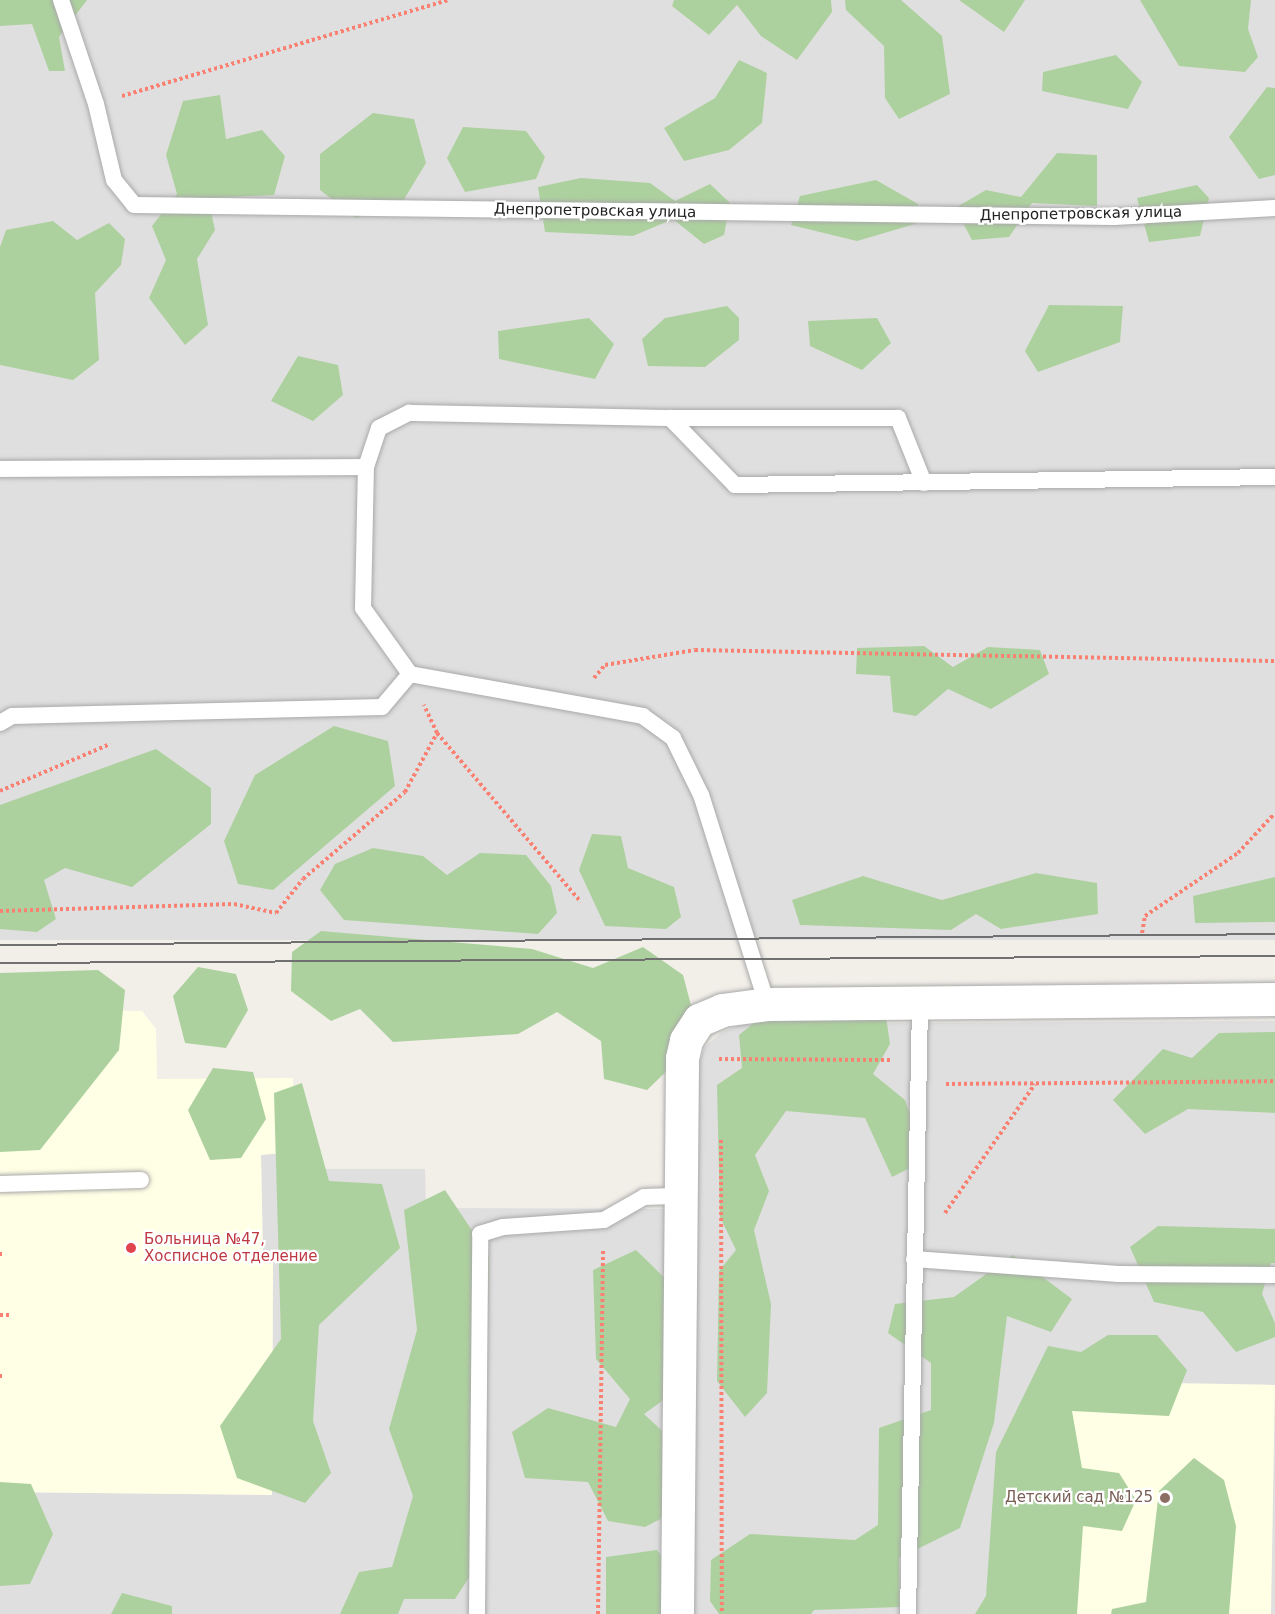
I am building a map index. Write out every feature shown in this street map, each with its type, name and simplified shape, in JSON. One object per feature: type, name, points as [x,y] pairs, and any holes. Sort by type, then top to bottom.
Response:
[{"type":"street","points":[[677,1614],[682,1058],[686,1040],[699,1020],[722,1010],[767,1004],[1275,999]]},
{"type":"lane","name":"Днепропетровская улица","points":[[61,0],[96,104],[114,180],[134,205],[1114,217],[1275,208]]},
{"type":"lane","points":[[767,1004],[701,795],[673,738],[643,716],[410,674],[363,608],[366,467],[379,428],[410,413],[670,418],[898,418],[924,483]]},
{"type":"lane","points":[[670,418],[735,485],[1275,477]]},
{"type":"lane","points":[[0,469],[366,467]]},
{"type":"lane","points":[[0,723],[12,716],[382,707],[410,674]]},
{"type":"lane","points":[[908,1614],[920,1003]]},
{"type":"lane","points":[[0,1184],[141,1180]]},
{"type":"lane","points":[[477,1614],[480,1234],[503,1227],[604,1220],[644,1197],[681,1196]]},
{"type":"lane","points":[[914,1259],[1118,1274],[1275,1275]]},
{"type":"path","points":[[96,104],[448,0]]},
{"type":"path","points":[[573,704],[605,665],[695,650],[1275,661]]},
{"type":"path","points":[[410,674],[437,733],[581,902]]},
{"type":"path","points":[[0,910],[234,904],[276,913],[303,879],[405,792],[437,733]]},
{"type":"path","points":[[0,791],[120,740]]},
{"type":"path","points":[[1142,933],[1145,916],[1238,853],[1275,813]]},
{"type":"path","points":[[682,1058],[919,1061]]},
{"type":"path","points":[[721,1059],[721,1071]]},
{"type":"path","points":[[919,1084],[1275,1081]]},
{"type":"path","points":[[914,1259],[1035,1083]]},
{"type":"path","points":[[721,1130],[722,1614]]},
{"type":"path","points":[[598,1614],[604,1220]]},
{"type":"path","points":[[0,1315],[10,1314]]},
{"type":"shaded area","points":[[0,0],[1275,0],[1275,940],[0,940]]},
{"type":"shaded area","name":"Больница №47, Хосписное отделение","points":[[0,1009],[142,1011],[156,1029],[157,1079],[293,1078],[294,1152],[261,1155],[263,1258],[273,1259],[272,1495],[0,1492]]},
{"type":"shaded area","points":[[1275,1021],[1275,1614],[693,1614],[696,1069],[705,1047],[722,1032],[742,1024]]},
{"type":"shaded area","points":[[294,1152],[294,1169],[425,1169],[426,1208],[667,1209],[663,1614],[0,1614],[0,1492],[272,1495],[273,1259],[263,1258],[261,1154]]},
{"type":"shaded area","name":"Детский сад №125","points":[[1055,1381],[1275,1385],[1271,1614],[1051,1614]]},
{"type":"green space","points":[[0,0],[87,0],[59,37],[65,71],[49,71],[32,24],[0,26]]},
{"type":"green space","points":[[674,0],[831,0],[832,12],[797,60],[761,36],[737,5],[709,35],[672,6]]},
{"type":"green space","points":[[845,0],[901,0],[942,36],[950,94],[899,119],[885,98],[884,46],[846,10]]},
{"type":"green space","points":[[959,0],[1025,0],[1004,32]]},
{"type":"green space","points":[[1140,0],[1251,0],[1248,29],[1258,57],[1245,72],[1179,66]]},
{"type":"green space","points":[[1116,55],[1142,82],[1128,109],[1042,91],[1043,72]]},
{"type":"green space","points":[[739,60],[767,73],[762,123],[729,150],[684,161],[664,128],[715,98]]},
{"type":"green space","points":[[1267,87],[1275,88],[1275,175],[1259,179],[1229,137]]},
{"type":"green space","points":[[220,95],[226,139],[262,130],[285,156],[274,195],[208,198],[215,230],[197,259],[208,325],[185,345],[149,298],[166,260],[152,226],[177,194],[166,155],[183,101]]},
{"type":"green space","points":[[373,113],[414,119],[426,163],[403,201],[356,218],[320,190],[320,154]]},
{"type":"green space","points":[[463,127],[526,131],[545,157],[536,179],[465,192],[447,158]]},
{"type":"green space","points":[[1057,153],[1097,155],[1097,206],[1032,203],[1009,237],[972,240],[955,208],[986,190],[1021,197]]},
{"type":"green space","points":[[581,178],[650,183],[675,201],[710,184],[730,203],[724,235],[704,244],[673,219],[633,236],[545,232],[538,187]]},
{"type":"green space","points":[[876,180],[918,204],[915,224],[857,241],[791,225],[800,196]]},
{"type":"green space","points":[[1197,185],[1209,198],[1200,236],[1149,242],[1137,198]]},
{"type":"green space","points":[[53,221],[77,240],[109,223],[125,239],[121,265],[95,293],[99,360],[73,380],[0,365],[0,247],[6,230]]},
{"type":"green space","points":[[1049,305],[1123,306],[1120,342],[1038,372],[1025,351]]},
{"type":"green space","points":[[727,306],[739,318],[739,340],[705,367],[648,366],[642,339],[665,318]]},
{"type":"green space","points":[[589,318],[614,344],[595,379],[499,359],[498,331]]},
{"type":"green space","points":[[877,318],[891,343],[862,370],[810,346],[808,321]]},
{"type":"green space","points":[[298,356],[338,365],[343,395],[313,421],[271,401]]},
{"type":"green space","points":[[924,646],[953,667],[988,647],[1040,650],[1049,674],[991,709],[948,689],[916,716],[893,712],[890,676],[856,674],[857,648]]},
{"type":"green space","points":[[334,726],[388,741],[395,786],[273,890],[238,884],[224,841],[255,775]]},
{"type":"green space","points":[[156,749],[211,788],[211,824],[132,887],[65,868],[44,880],[56,919],[37,932],[0,929],[0,805]]},
{"type":"green space","points":[[592,834],[621,836],[628,868],[674,887],[681,917],[666,929],[605,926],[579,870]]},
{"type":"green space","points":[[373,848],[423,856],[447,875],[480,853],[526,855],[551,886],[557,913],[538,934],[344,920],[320,890],[335,864]]},
{"type":"green space","points":[[1036,873],[1097,883],[1098,914],[1001,929],[976,914],[951,930],[800,925],[792,900],[863,876],[942,900]]},
{"type":"green space","points":[[1275,877],[1275,922],[1195,923],[1193,896]]},
{"type":"green space","points":[[321,931],[532,949],[593,968],[643,947],[683,975],[700,1039],[647,1090],[604,1079],[601,1041],[557,1012],[518,1034],[393,1042],[360,1009],[331,1021],[291,991],[292,952]]},
{"type":"green space","points":[[198,967],[236,974],[248,1010],[226,1048],[185,1043],[173,996]]},
{"type":"green space","points":[[98,970],[125,990],[119,1050],[40,1150],[0,1152],[0,973]]},
{"type":"green space","points":[[766,1013],[886,1016],[890,1044],[873,1074],[905,1100],[926,1160],[892,1177],[865,1118],[786,1111],[755,1155],[769,1191],[754,1230],[771,1304],[767,1393],[745,1417],[717,1381],[719,1271],[736,1250],[720,1217],[717,1085],[742,1068],[739,1035]]},
{"type":"green space","points":[[1275,1032],[1275,1113],[1188,1109],[1145,1134],[1113,1100],[1163,1049],[1192,1058],[1219,1033]]},
{"type":"green space","points":[[213,1068],[253,1072],[266,1119],[241,1158],[210,1160],[188,1110]]},
{"type":"green space","points":[[302,1083],[329,1181],[382,1184],[400,1248],[319,1325],[313,1421],[331,1473],[305,1503],[237,1478],[220,1426],[281,1339],[274,1093]]},
{"type":"green space","points":[[445,1190],[489,1256],[485,1553],[455,1599],[404,1599],[398,1614],[340,1614],[359,1572],[392,1567],[413,1496],[389,1429],[417,1330],[404,1210]]},
{"type":"green space","points":[[1158,1226],[1275,1229],[1275,1263],[1271,1263],[1262,1294],[1275,1323],[1275,1337],[1236,1352],[1203,1312],[1154,1302],[1130,1247]]},
{"type":"green space","points":[[636,1250],[674,1287],[669,1396],[644,1414],[672,1440],[672,1513],[645,1527],[608,1521],[588,1482],[525,1478],[512,1432],[548,1408],[616,1427],[630,1399],[596,1359],[593,1270]]},
{"type":"green space","points":[[1013,1255],[1072,1299],[1051,1332],[1007,1316],[994,1423],[960,1528],[899,1558],[900,1607],[814,1610],[811,1614],[719,1614],[710,1601],[711,1560],[750,1534],[855,1540],[878,1525],[879,1428],[931,1410],[931,1363],[888,1333],[895,1304],[954,1297]]},
{"type":"green space","points":[[1108,1335],[1157,1335],[1187,1370],[1169,1416],[1072,1411],[1082,1468],[1119,1473],[1136,1500],[1122,1531],[1083,1526],[1077,1614],[975,1614],[986,1596],[996,1452],[1048,1346],[1081,1352]]},
{"type":"green space","points":[[1194,1458],[1224,1480],[1236,1526],[1229,1614],[1111,1614],[1112,1609],[1146,1602],[1159,1491]]},
{"type":"green space","points":[[0,1482],[31,1484],[53,1534],[30,1584],[0,1586]]},
{"type":"green space","points":[[657,1550],[673,1570],[673,1614],[606,1614],[606,1557]]},
{"type":"green space","points":[[122,1593],[172,1606],[172,1614],[111,1614]]},
{"type":"tram line","points":[[0,945],[1275,934]]},
{"type":"tram line","points":[[0,963],[1275,956]]},
{"type":"place","name":"Больница №47, Хосписное отделение","points":[[131,1248]]},
{"type":"place","name":"Детский сад №125","points":[[1165,1498]]}]
